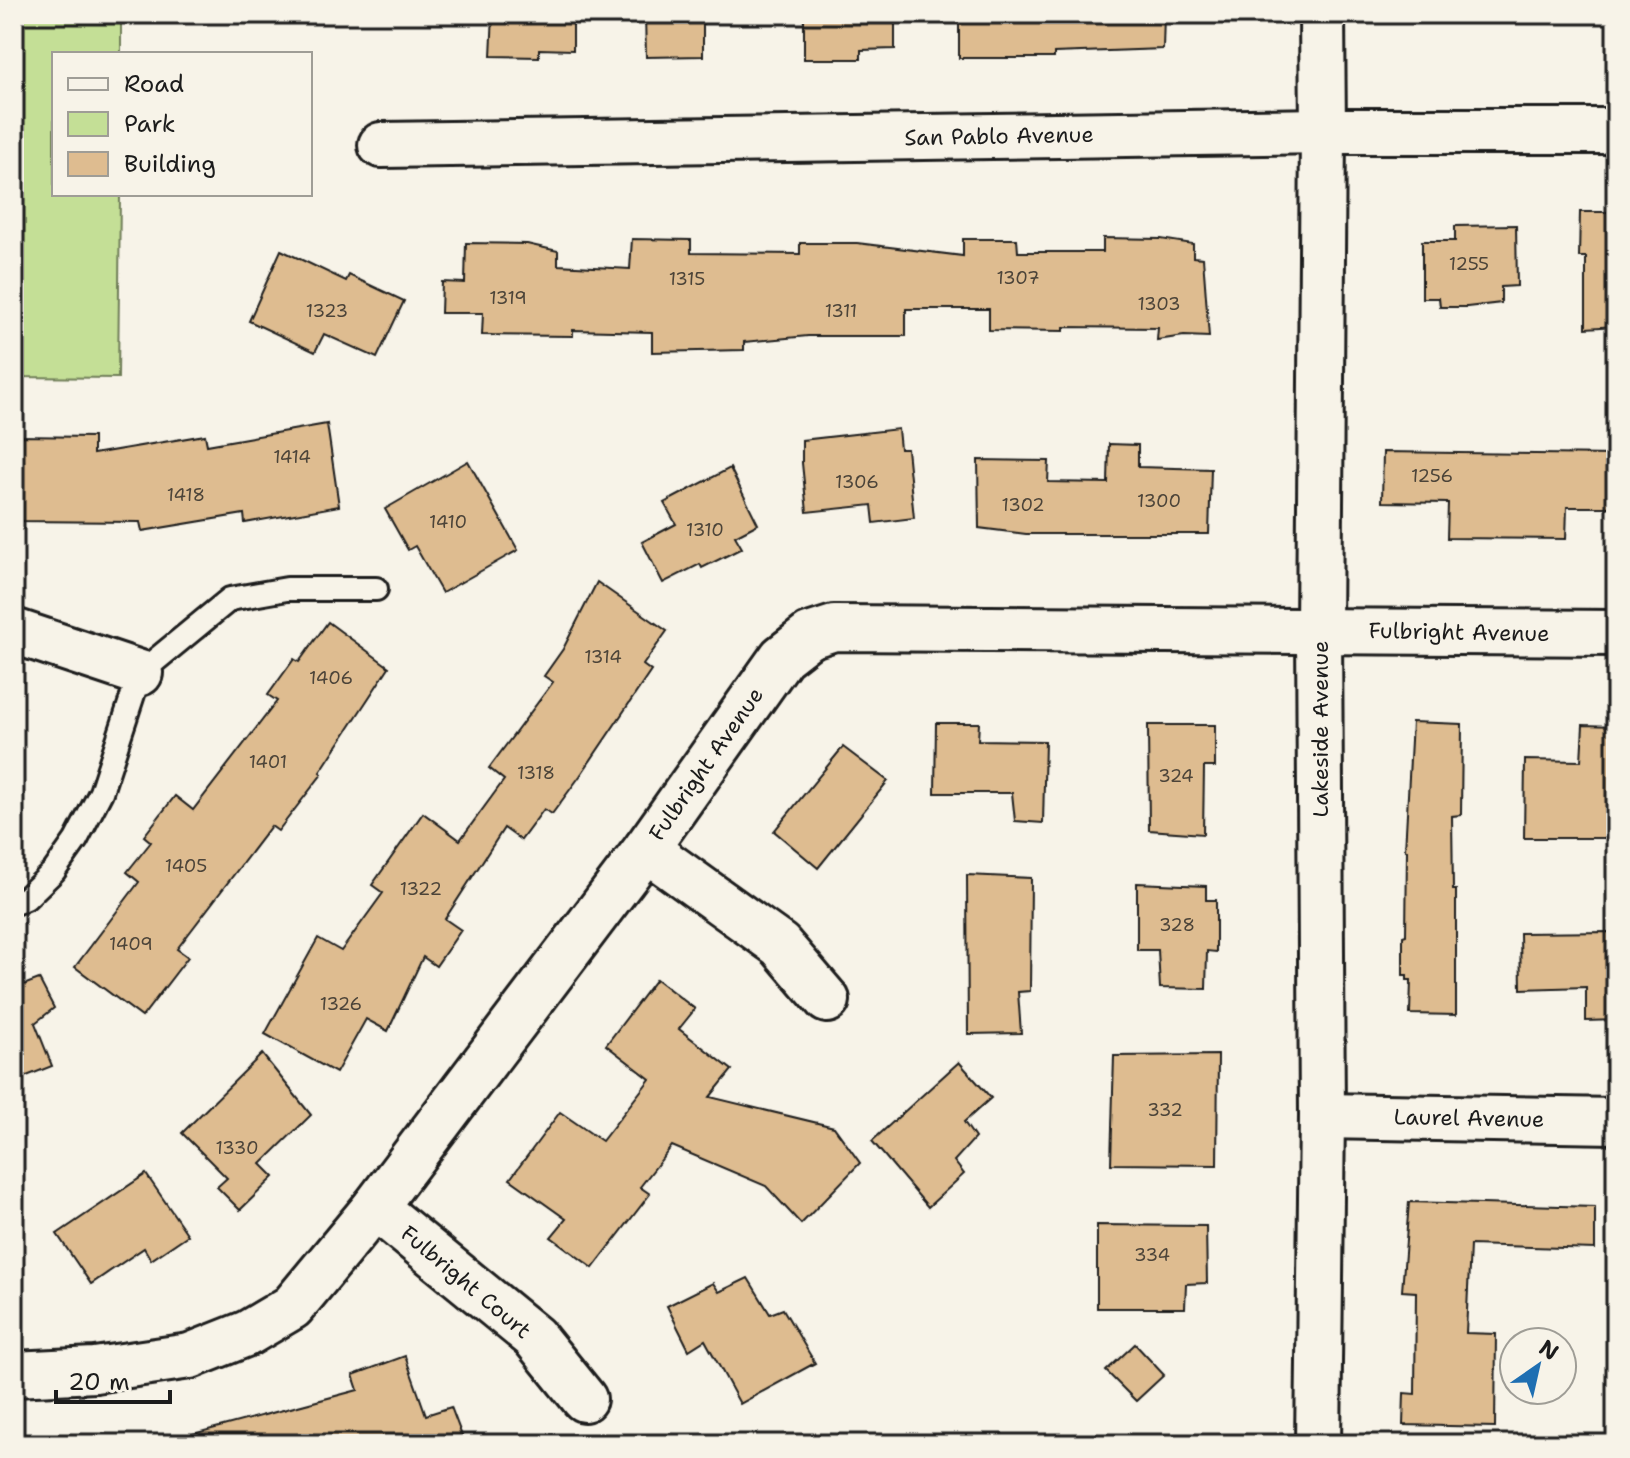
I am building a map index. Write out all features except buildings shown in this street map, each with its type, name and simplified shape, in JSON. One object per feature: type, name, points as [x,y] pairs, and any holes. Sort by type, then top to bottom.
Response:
[{"type":"street","name":"Lakeside Avenue","points":[[1318,1444],[1322,1116],[1319,630],[1322,14]]},
{"type":"street","name":"San Pablo Avenue","points":[[381,145],[1323,131],[1616,131]]},
{"type":"street","name":"Fulbright Avenue","points":[[14,1374],[95,1370],[190,1356],[248,1333],[292,1307],[375,1207],[646,849],[782,657],[809,636],[834,628],[1616,633]]},
{"type":"street","points":[[14,631],[140,673]]},
{"type":"street","points":[[646,849],[780,945],[827,1000]]},
{"type":"street","name":"Laurel Avenue","points":[[1322,1116],[1616,1121]]},
{"type":"street","name":"Fulbright Court","points":[[375,1207],[534,1337],[584,1399]]},
{"type":"lane","points":[[14,903],[26,898],[54,871],[76,840],[101,792],[140,673],[230,599],[287,589],[376,589]]},
{"type":"green space","points":[[14,14],[121,14],[121,52],[52,52],[52,196],[120,196],[118,378],[14,377]]}]
